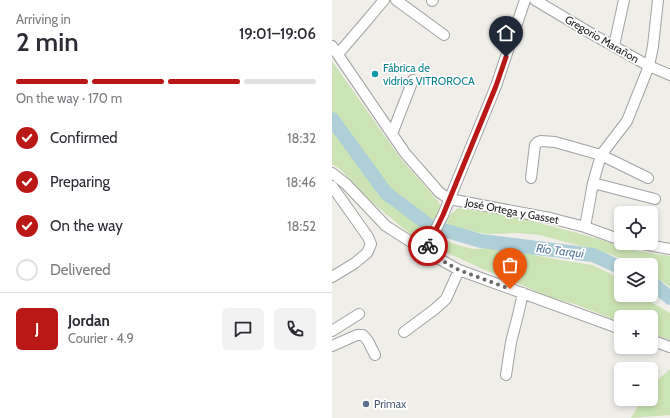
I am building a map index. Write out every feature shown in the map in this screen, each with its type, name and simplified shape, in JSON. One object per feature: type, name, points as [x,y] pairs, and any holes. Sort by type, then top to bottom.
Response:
[{"type":"street","points":[[335,50],[363,25],[384,0]]},
{"type":"street","points":[[396,0],[444,35]]},
{"type":"street","points":[[427,248],[443,215],[496,86],[525,0]]},
{"type":"street","name":"Gregorio Marañon","points":[[535,0],[649,66],[670,75]]},
{"type":"street","points":[[614,46],[624,0]]},
{"type":"street","points":[[585,227],[601,155],[627,121],[649,66],[653,46],[658,0]]},
{"type":"street","name":"José Ortega y Gasset","points":[[335,50],[405,153],[439,192],[449,199],[550,218],[585,227],[614,237]]},
{"type":"street","points":[[392,134],[413,80]]},
{"type":"street","points":[[531,178],[535,145],[541,141],[555,142],[601,155],[648,178]]},
{"type":"street","points":[[332,173],[346,184],[386,226],[427,248],[459,270],[614,326]]},
{"type":"street","points":[[594,183],[655,199]]},
{"type":"street","points":[[332,186],[372,244],[366,253],[356,263],[332,277]]},
{"type":"street","points":[[658,247],[670,249]]},
{"type":"street","points":[[404,332],[446,299],[459,270]]},
{"type":"street","points":[[506,375],[511,342],[523,293]]},
{"type":"street","points":[[332,331],[359,314]]},
{"type":"street","points":[[332,346],[357,335],[363,335],[368,341],[375,355]]},
{"type":"street","points":[[658,343],[670,347]]},
{"type":"green space","points":[[332,61],[401,159],[441,206],[439,212],[419,241],[370,201],[340,169],[332,164]]},
{"type":"green space","points":[[458,208],[506,214],[614,244],[614,250],[635,250],[670,256],[670,287],[658,279],[658,258],[619,258],[596,250],[539,235],[517,233],[488,234],[458,229],[446,223],[450,215]]},
{"type":"green space","points":[[440,239],[473,249],[497,248],[592,265],[614,276],[614,302],[651,302],[670,313],[670,340],[658,336],[658,310],[614,310],[614,319],[574,304],[549,297],[485,270],[441,249]]},
{"type":"green space","points":[[670,369],[670,415],[631,418],[638,406],[658,406],[658,379]]},
{"type":"waterway","name":"Río Tarqui","points":[[332,119],[386,193],[430,226],[481,241],[593,255],[614,265]]},
{"type":"waterway","name":"Río Tarqui","points":[[658,288],[670,298]]},
{"type":"way so far","points":[[428,246],[425,251],[459,270],[510,289]]},
{"type":"place","name":"Fábrica de vidrios VITROROCA","points":[[375,74]]},
{"type":"place","name":"Primax","points":[[366,404]]},
{"type":"route","points":[[428,246],[443,215],[496,86],[506,57]]}]
